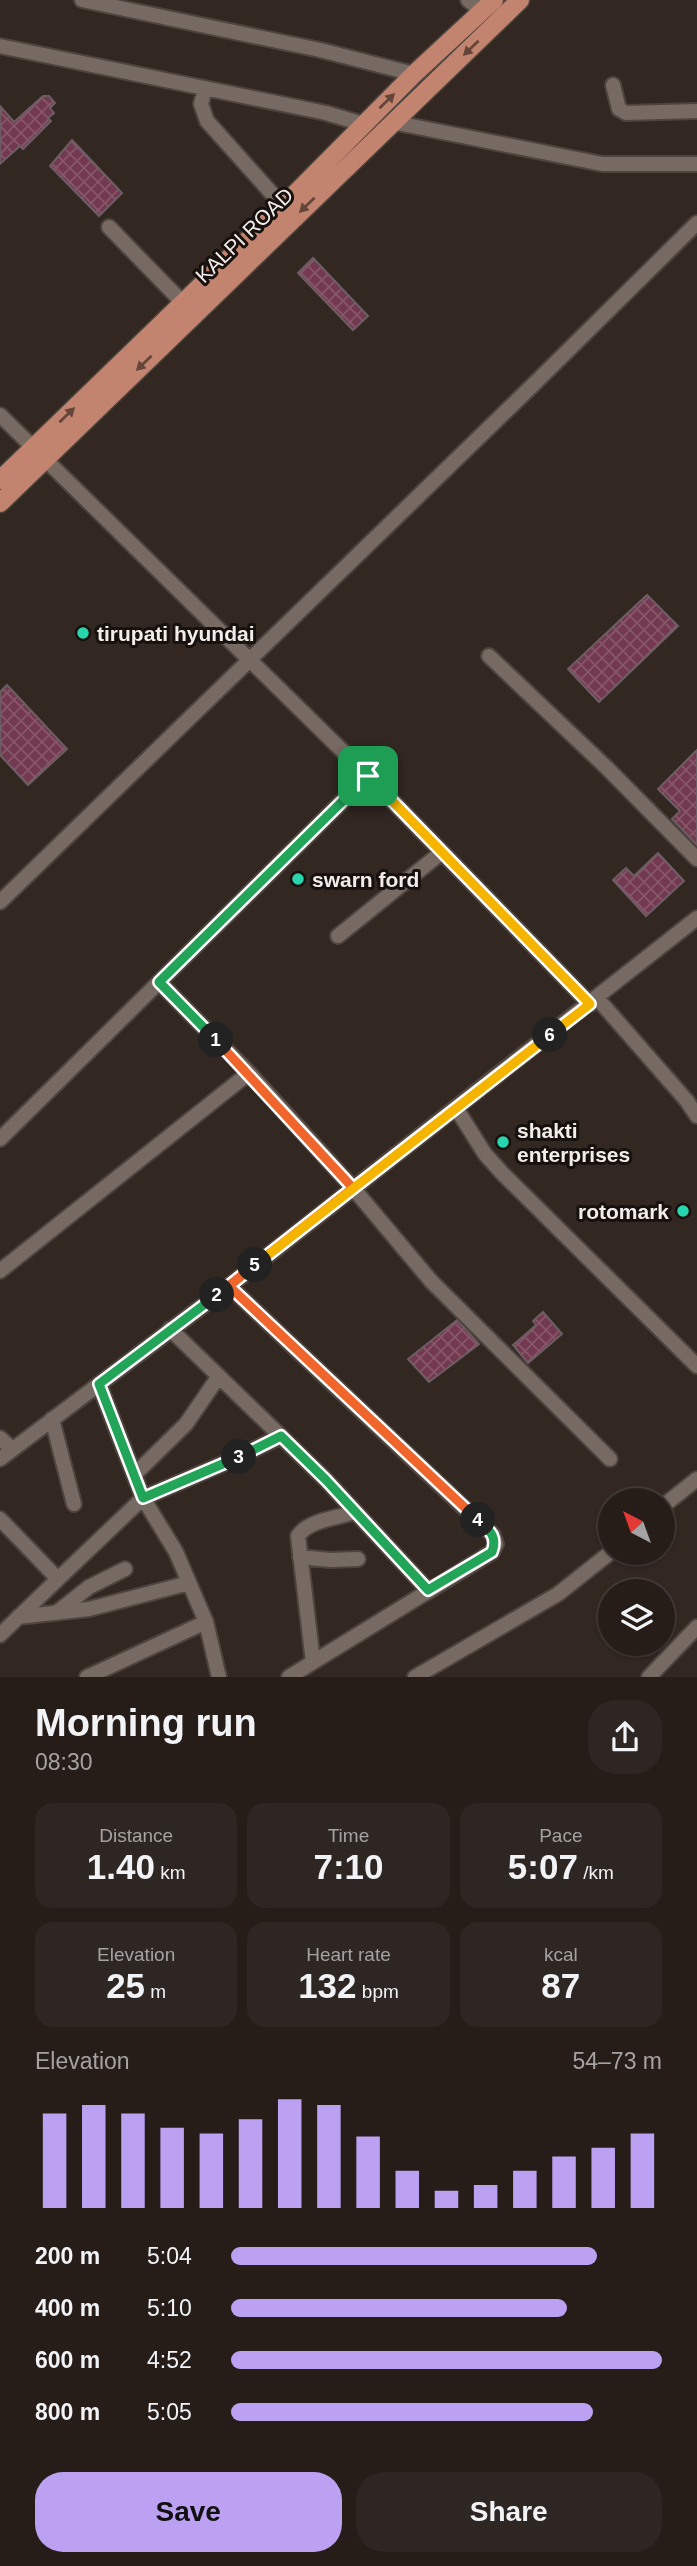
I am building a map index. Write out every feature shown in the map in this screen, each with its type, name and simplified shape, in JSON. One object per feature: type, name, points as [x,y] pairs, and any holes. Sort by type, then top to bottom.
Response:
[{"type":"main road","name":"KALPI ROAD","points":[[0,480],[39,454],[520,0]]},
{"type":"main road","name":"KALPI ROAD","points":[[0,503],[39,454],[183,303],[283,206],[481,4]]},
{"type":"street","points":[[82,0],[320,50],[414,74]]},
{"type":"street","points":[[0,46],[326,113],[363,124]]},
{"type":"street","points":[[613,85],[619,109],[626,113],[697,111]]},
{"type":"street","points":[[205,89],[201,104],[207,121],[283,206]]},
{"type":"street","points":[[392,122],[602,164],[697,164]]},
{"type":"street","points":[[0,902],[536,383],[697,223]]},
{"type":"street","points":[[109,227],[183,303]]},
{"type":"street","points":[[0,415],[594,1001],[687,1101],[697,1116]]},
{"type":"street","points":[[489,656],[607,767],[697,859]]},
{"type":"street","points":[[0,1139],[368,776]]},
{"type":"street","points":[[338,936],[442,852]]},
{"type":"street","points":[[0,1438],[6,1454],[229,1286],[697,918]]},
{"type":"street","points":[[159,982],[248,1073],[353,1188],[431,1281],[610,1459]]},
{"type":"street","points":[[0,1271],[248,1073]]},
{"type":"street","points":[[456,1108],[485,1154],[503,1174],[697,1366]]},
{"type":"street","points":[[229,1286],[493,1535],[495,1544],[492,1552],[289,1677]]},
{"type":"street","points":[[170,1329],[281,1436],[428,1590]]},
{"type":"street","points":[[134,1475],[186,1424],[219,1376]]},
{"type":"street","points":[[99,1384],[143,1498],[176,1552],[206,1622],[219,1677]]},
{"type":"street","points":[[52,1419],[74,1504]]},
{"type":"street","points":[[0,1635],[143,1498],[281,1436]]},
{"type":"street","points":[[676,1496],[697,1479]]},
{"type":"street","points":[[313,1662],[298,1536],[302,1531],[355,1512]]},
{"type":"street","points":[[0,1519],[58,1579]]},
{"type":"street","points":[[300,1558],[358,1559]]},
{"type":"street","points":[[415,1677],[558,1594],[598,1562]]},
{"type":"street","points":[[55,1614],[78,1594],[125,1569]]},
{"type":"street","points":[[18,1617],[55,1614],[108,1604],[189,1583]]},
{"type":"street","points":[[87,1677],[206,1622]]},
{"type":"street","points":[[649,1677],[697,1627]]},
{"type":"building","points":[[43,96],[49,96],[55,103],[50,108],[54,113],[48,118],[51,121],[23,149],[20,146],[0,164],[0,106],[14,122]]},
{"type":"building","points":[[72,140],[122,193],[99,216],[50,166]]},
{"type":"building","points":[[313,258],[368,316],[353,330],[298,273]]},
{"type":"building","points":[[647,595],[678,626],[599,702],[568,669]]},
{"type":"building","points":[[7,685],[67,749],[28,785],[0,755],[0,692]]},
{"type":"building","points":[[697,750],[697,845],[672,819],[680,811],[658,789]]},
{"type":"building","points":[[658,853],[684,881],[646,916],[613,880],[626,868],[634,876]]},
{"type":"building","points":[[543,1312],[562,1334],[528,1363],[513,1345],[536,1325],[533,1321]]},
{"type":"building","points":[[457,1320],[479,1344],[429,1382],[408,1359]]},
{"type":"place","name":"tirupati hyundai","points":[[83,633]]},
{"type":"place","name":"swarn ford","points":[[298,879]]},
{"type":"place","name":"shakti enterprises","points":[[503,1142]]},
{"type":"place","name":"rotomark","points":[[683,1211]]},
{"type":"route","points":[[368,776],[590,1004],[229,1286],[493,1535],[495,1544],[492,1552],[428,1590],[326,1480],[281,1436],[143,1498],[99,1384],[353,1188],[248,1073],[159,982],[368,776]]}]
